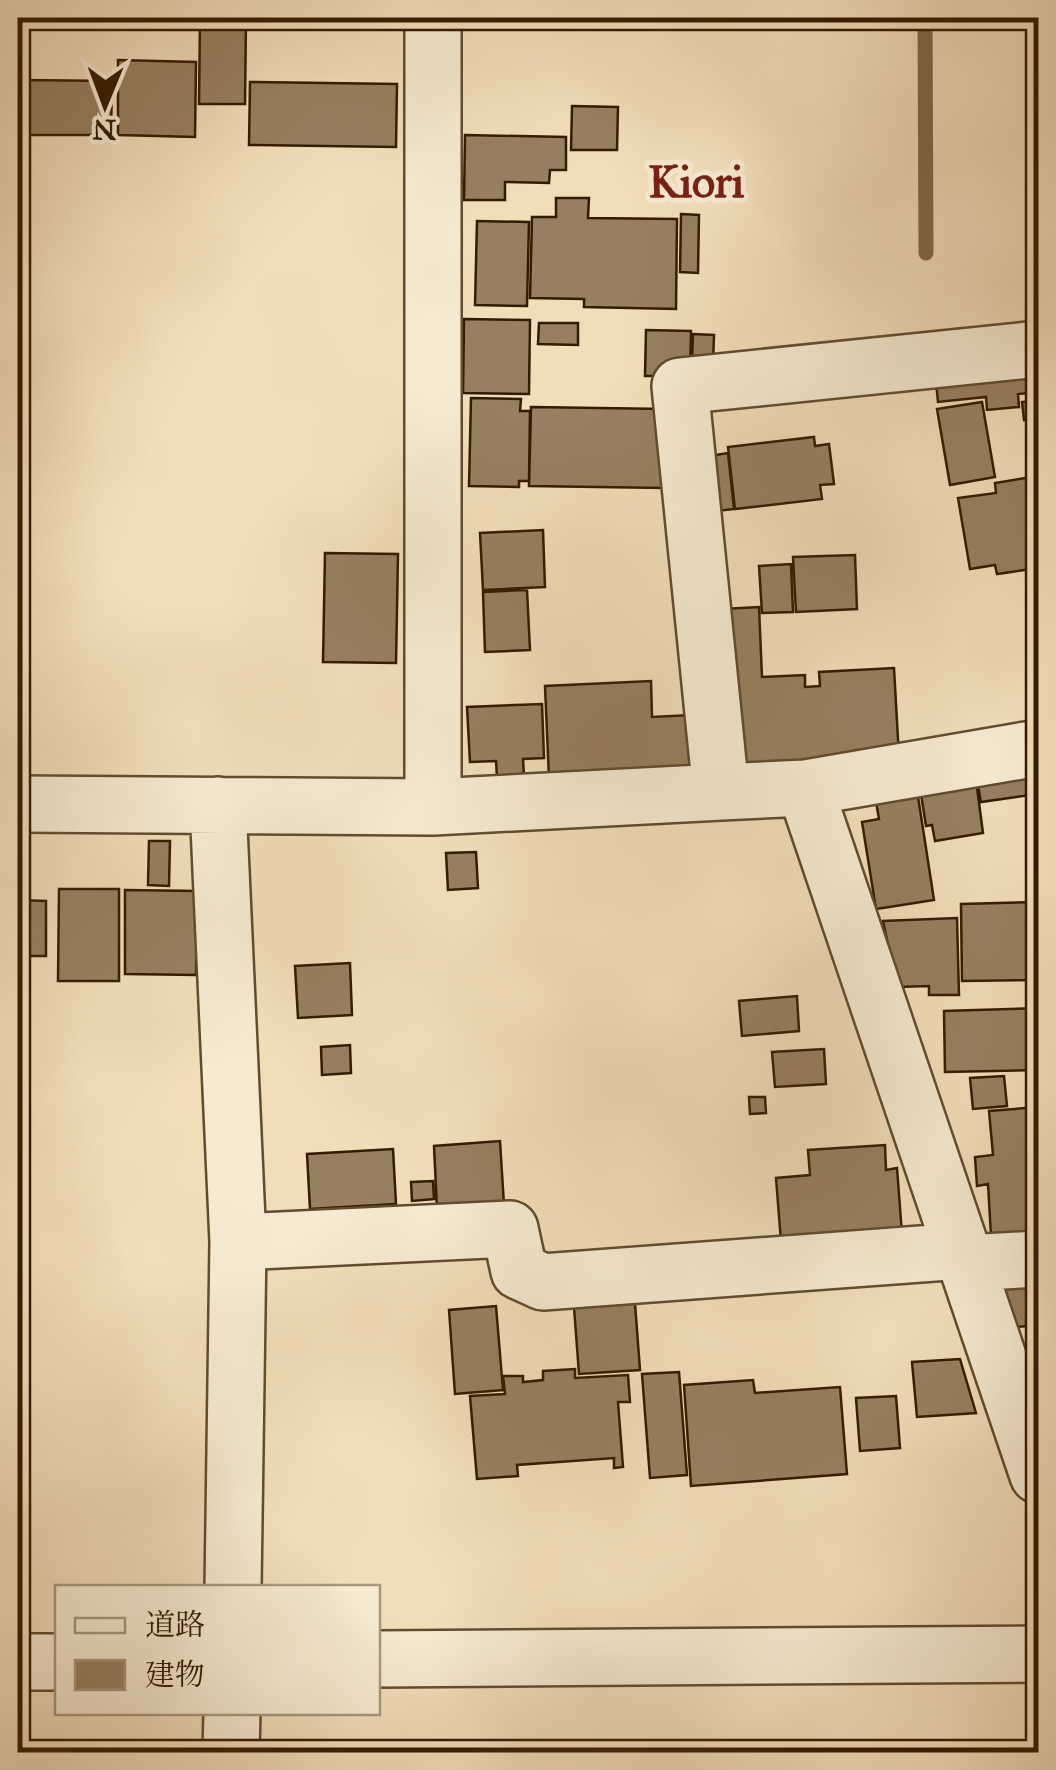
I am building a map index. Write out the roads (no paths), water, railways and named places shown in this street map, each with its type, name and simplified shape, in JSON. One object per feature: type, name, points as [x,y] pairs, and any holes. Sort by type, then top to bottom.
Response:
[{"type":"street","points":[[433,18],[433,807]]},
{"type":"street","points":[[721,792],[680,386],[1038,348]]},
{"type":"street","points":[[18,804],[433,807],[805,788],[1038,748]]},
{"type":"street","points":[[805,788],[1038,1475]]},
{"type":"street","points":[[218,805],[238,1242],[234,1585]]},
{"type":"street","points":[[238,1242],[510,1230],[519,1271],[543,1282],[964,1257],[1038,1259]]},
{"type":"street","points":[[380,1660],[1038,1654]]},
{"type":"street","points":[[18,1662],[55,1662]]},
{"type":"street","points":[[231,1752],[232,1715]]},
{"type":"waterway","points":[[925,18],[926,253]]},
{"type":"district","name":"Kiori","points":[[696,181]]}]
